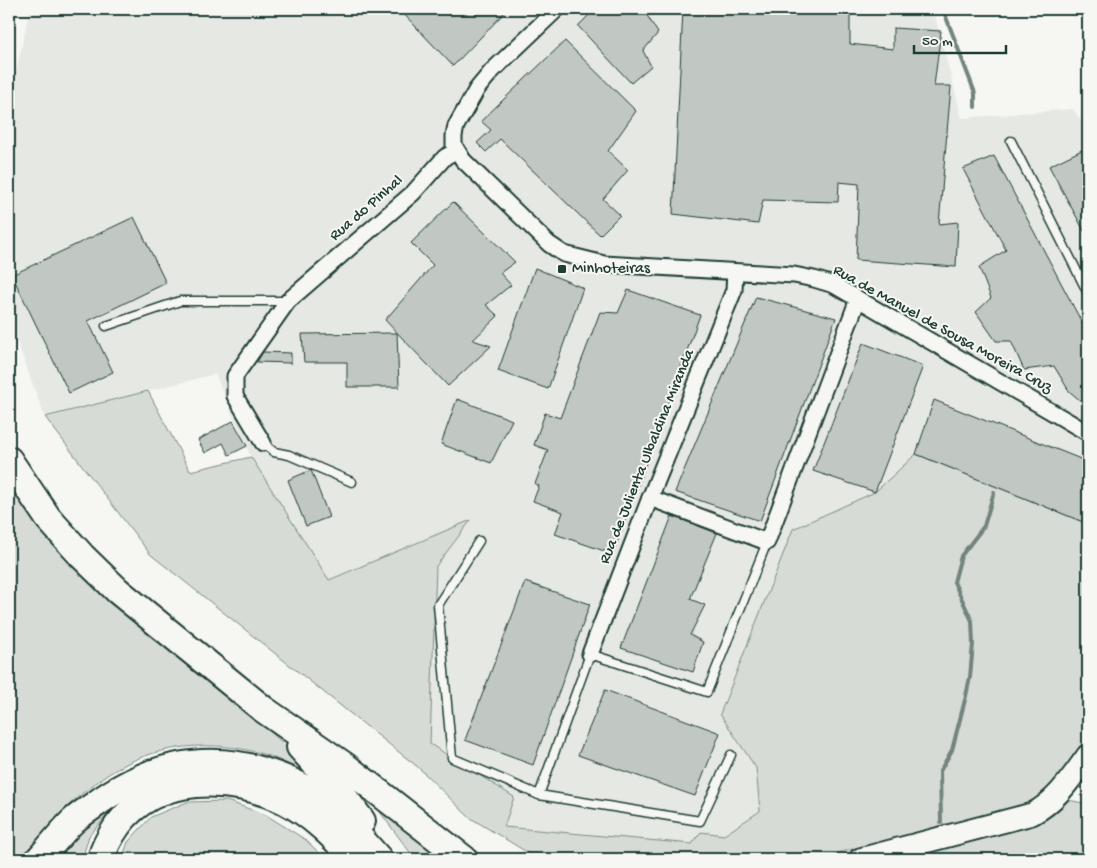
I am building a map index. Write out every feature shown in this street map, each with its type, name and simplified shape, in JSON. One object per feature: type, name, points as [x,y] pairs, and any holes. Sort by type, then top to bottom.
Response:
[{"type":"highway","points":[[9,460],[48,518],[99,573],[137,607],[263,709],[345,766],[464,859]]},
{"type":"highway","points":[[263,709],[341,793],[389,859]]},
{"type":"highway","points":[[39,859],[72,822],[106,796],[131,782],[153,772],[181,765],[219,762],[246,766],[272,773],[296,783],[318,797],[348,825],[379,859]]},
{"type":"highway","points":[[101,859],[111,835],[124,816],[140,802],[158,792],[181,786],[208,783],[235,785],[260,791],[284,801],[305,813],[333,836],[354,859]]},
{"type":"main road","points":[[860,859],[1032,814],[1044,807],[1064,787],[1088,755]]},
{"type":"street","points":[[456,151],[454,145],[456,126],[477,89],[492,71],[557,9]]},
{"type":"street","name":"Rua de Manuel de Sousa Moreira Cruz","points":[[456,151],[548,244],[564,254],[604,264],[794,275],[834,285],[1088,433]]},
{"type":"street","name":"Rua do Pinhal","points":[[263,443],[235,396],[235,376],[288,301],[413,193],[445,157],[456,151]]},
{"type":"street","name":"Rua de Julienta Ulbaldina Miranda","points":[[590,654],[650,498],[734,290],[734,272]]},
{"type":"street","points":[[650,498],[767,542],[858,299]]},
{"type":"lane","points":[[1011,141],[1088,292]]},
{"type":"lane","points":[[106,326],[180,301],[288,301]]},
{"type":"lane","points":[[263,443],[274,452],[289,455],[352,482]]},
{"type":"lane","points":[[479,541],[438,605],[452,758],[539,795],[700,821],[731,756]]},
{"type":"lane","points":[[539,795],[590,654],[707,692],[767,542]]},
{"type":"shaded area","points":[[30,9],[933,9],[962,118],[1073,109],[1088,130],[1088,524],[916,454],[875,492],[793,529],[720,714],[756,768],[760,811],[723,835],[692,844],[504,827],[514,797],[430,745],[436,566],[470,521],[329,580],[251,457],[215,374],[45,417],[9,320],[9,103]]},
{"type":"shaded area","points":[[148,391],[190,471],[251,457],[329,580],[471,520],[436,566],[430,744],[514,797],[504,827],[692,844],[701,832],[724,835],[760,811],[756,768],[720,714],[793,529],[875,492],[916,454],[1088,524],[1088,739],[1051,790],[1028,806],[841,852],[827,859],[538,859],[469,817],[419,768],[150,554],[45,417]]},
{"type":"shaded area","points":[[9,480],[235,701],[282,742],[322,784],[285,762],[261,753],[242,749],[202,746],[162,751],[126,764],[103,778],[61,813],[23,859],[9,859]]},
{"type":"shaded area","points":[[368,796],[443,859],[415,859]]},
{"type":"shaded area","points":[[1068,800],[1088,804],[1088,859],[898,859],[1049,817]]},
{"type":"shaded area","points":[[227,801],[266,815],[306,840],[325,859],[122,859],[128,842],[151,817],[187,802]]},
{"type":"shaded area","points":[[114,807],[89,836],[82,859],[56,859],[88,823]]},
{"type":"building","points":[[399,9],[508,9],[453,66]]},
{"type":"building","points":[[595,9],[643,9],[658,33],[643,51],[651,66],[631,83],[578,26]]},
{"type":"building","points":[[683,9],[706,11],[706,9],[825,9],[850,11],[850,44],[893,49],[893,28],[941,31],[934,86],[951,86],[939,224],[958,222],[956,267],[856,260],[859,184],[839,182],[838,202],[763,200],[758,224],[673,214]]},
{"type":"building","points":[[565,41],[636,111],[608,151],[628,170],[603,199],[620,215],[600,235],[500,139],[486,152],[477,143],[491,130],[481,121]]},
{"type":"building","points":[[1088,147],[1088,238],[1049,166]]},
{"type":"building","points":[[994,156],[1088,334],[1088,407],[1069,391],[1054,366],[1024,370],[1011,341],[996,341],[976,312],[991,298],[979,267],[1006,250],[963,169]]},
{"type":"building","points":[[453,202],[515,262],[500,273],[511,285],[486,305],[498,316],[473,340],[491,346],[448,386],[385,320],[433,265],[411,243]]},
{"type":"building","points":[[134,217],[166,283],[88,321],[113,372],[69,393],[12,275]]},
{"type":"building","points":[[535,268],[583,288],[548,389],[498,371]]},
{"type":"building","points":[[628,290],[700,315],[613,554],[555,534],[563,512],[533,501],[539,486],[535,484],[548,450],[534,445],[545,413],[560,418],[600,312],[618,313]]},
{"type":"building","points":[[756,297],[836,318],[760,521],[675,492]]},
{"type":"building","points":[[397,333],[399,387],[347,387],[347,362],[304,362],[302,334]]},
{"type":"building","points":[[863,343],[923,366],[875,492],[813,471]]},
{"type":"building","points":[[263,352],[291,353],[291,363],[257,362]]},
{"type":"building","points":[[457,399],[512,420],[491,463],[441,444]]},
{"type":"building","points":[[934,400],[1088,462],[1088,524],[916,454]]},
{"type":"building","points":[[233,421],[247,446],[229,455],[223,443],[205,453],[198,440]]},
{"type":"building","points":[[311,470],[329,517],[306,526],[288,480]]},
{"type":"building","points":[[672,516],[717,533],[690,599],[705,605],[690,635],[703,642],[693,672],[621,648]]},
{"type":"building","points":[[525,582],[590,604],[533,765],[465,740]]},
{"type":"building","points":[[605,690],[720,733],[695,796],[578,755]]},
{"type":"waterway","points":[[943,9],[975,93],[975,107]]},
{"type":"waterway","points":[[941,822],[940,771],[952,750],[970,677],[973,644],[972,621],[954,582],[961,556],[984,526],[994,492]]},
{"type":"place","name":"Minhoteiras","points":[[562,269]]}]
